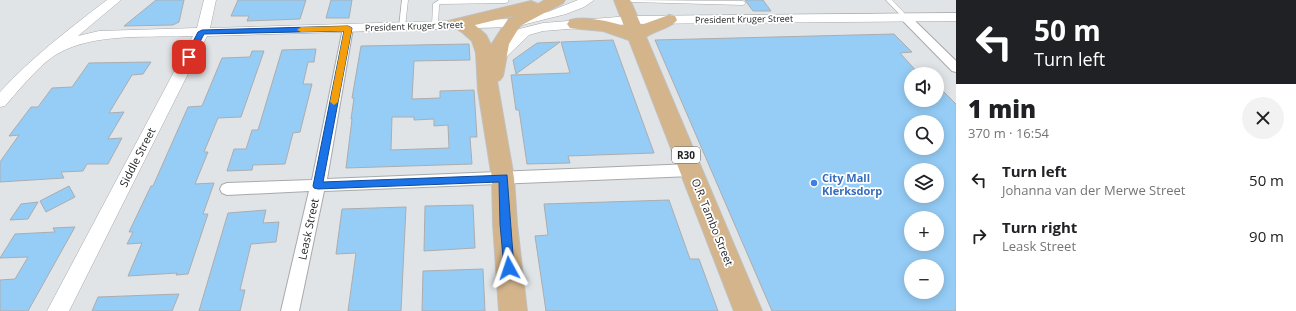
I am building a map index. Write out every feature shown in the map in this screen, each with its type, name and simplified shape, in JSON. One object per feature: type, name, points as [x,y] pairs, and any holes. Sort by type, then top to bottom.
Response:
[{"type":"main road","points":[[458,25],[548,0]]},
{"type":"main road","points":[[488,90],[500,44],[514,23],[557,0]]},
{"type":"main road","points":[[622,0],[632,10],[662,20]]},
{"type":"main road","name":"O.R. Tambo Street","points":[[622,0],[633,19],[748,311]]},
{"type":"main road","points":[[576,24],[605,26],[633,19],[643,30],[662,20]]},
{"type":"main road","points":[[458,25],[469,28],[480,39],[485,52],[488,90],[503,178],[505,224],[513,311]]},
{"type":"street","points":[[0,102],[47,53],[116,0]]},
{"type":"street","name":"Siddle Street","points":[[58,311],[202,32],[210,0]]},
{"type":"street","name":"President Kruger Street","points":[[47,53],[74,40],[99,35],[514,23],[551,16],[572,9],[588,0]]},
{"type":"street","name":"President Kruger Street","points":[[662,20],[956,17]]},
{"type":"street","points":[[906,18],[956,68]]},
{"type":"street","points":[[496,59],[524,32],[543,27],[576,24]]},
{"type":"street","name":"Leask Street","points":[[290,311],[318,186],[348,28]]},
{"type":"street","points":[[227,190],[692,170]]},
{"type":"lane","points":[[402,27],[405,0]]},
{"type":"lane","points":[[889,0],[906,18]]},
{"type":"lane","points":[[435,26],[436,4],[439,2],[506,2]]},
{"type":"lane","points":[[633,19],[743,3]]},
{"type":"building","points":[[156,0],[184,0],[179,22],[173,25],[124,26]]},
{"type":"building","points":[[238,0],[306,0],[300,19],[247,21],[249,16],[231,16]]},
{"type":"building","points":[[331,0],[352,0],[349,18],[326,18]]},
{"type":"building","points":[[745,0],[763,0],[771,11],[753,11]]},
{"type":"building","name":"City Mall Klerksdorp","points":[[894,34],[912,52],[900,53],[913,67],[904,67],[904,107],[944,107],[944,92],[956,104],[956,311],[772,311],[655,40]]},
{"type":"building","points":[[613,40],[654,153],[568,156],[570,163],[527,164],[519,110],[516,110],[511,75],[570,73],[561,42]]},
{"type":"building","points":[[560,42],[516,74],[513,60],[537,43]]},
{"type":"building","points":[[469,44],[470,60],[414,61],[412,99],[440,98],[440,91],[474,90],[477,137],[470,137],[472,164],[346,168],[354,98],[352,98],[361,46]],"holes":[[[392,117],[414,117],[414,120],[434,119],[434,126],[448,125],[449,148],[391,150]]]},
{"type":"building","points":[[316,49],[314,62],[308,62],[303,84],[312,84],[300,132],[293,133],[285,164],[253,165],[252,170],[227,171],[234,149],[246,149],[252,130],[258,130],[282,50]]},
{"type":"building","points":[[252,51],[264,51],[241,117],[218,118],[204,152],[208,152],[195,184],[214,183],[203,214],[208,214],[188,274],[176,275],[177,273],[128,276],[142,243],[127,244],[133,232],[129,232],[151,186],[153,186],[188,107],[202,106],[222,58],[250,57]]},
{"type":"building","points":[[151,62],[143,74],[132,75],[109,113],[124,112],[108,139],[122,138],[108,164],[87,164],[83,171],[61,172],[64,178],[0,182],[0,162],[19,135],[9,136],[31,107],[38,107],[52,88],[72,87],[89,63]]},
{"type":"building","points":[[69,186],[75,197],[46,212],[40,201]]},
{"type":"building","points":[[669,200],[690,259],[699,259],[718,311],[546,311],[535,236],[548,235],[544,204]]},
{"type":"building","points":[[38,202],[28,219],[10,220],[21,204]]},
{"type":"building","points":[[473,205],[475,248],[424,251],[425,206]]},
{"type":"building","points":[[406,207],[401,311],[348,311],[356,253],[336,254],[342,209]]},
{"type":"building","points":[[266,210],[263,223],[279,222],[276,242],[251,244],[240,290],[245,290],[240,311],[199,311],[228,213]]},
{"type":"building","points":[[75,227],[28,311],[0,311],[0,280],[15,279],[28,257],[0,258],[15,234],[55,232],[53,228]]},
{"type":"building","points":[[483,269],[485,311],[422,311],[423,271]]},
{"type":"building","points":[[179,294],[172,311],[92,311],[98,297]]},
{"type":"slow traffic","points":[[301,30],[348,28],[334,102]]},
{"type":"place","name":"City Mall Klerksdorp","points":[[814,183]]},
{"type":"route","points":[[189,57],[202,32],[348,28],[318,186],[503,178],[509,268]]}]
